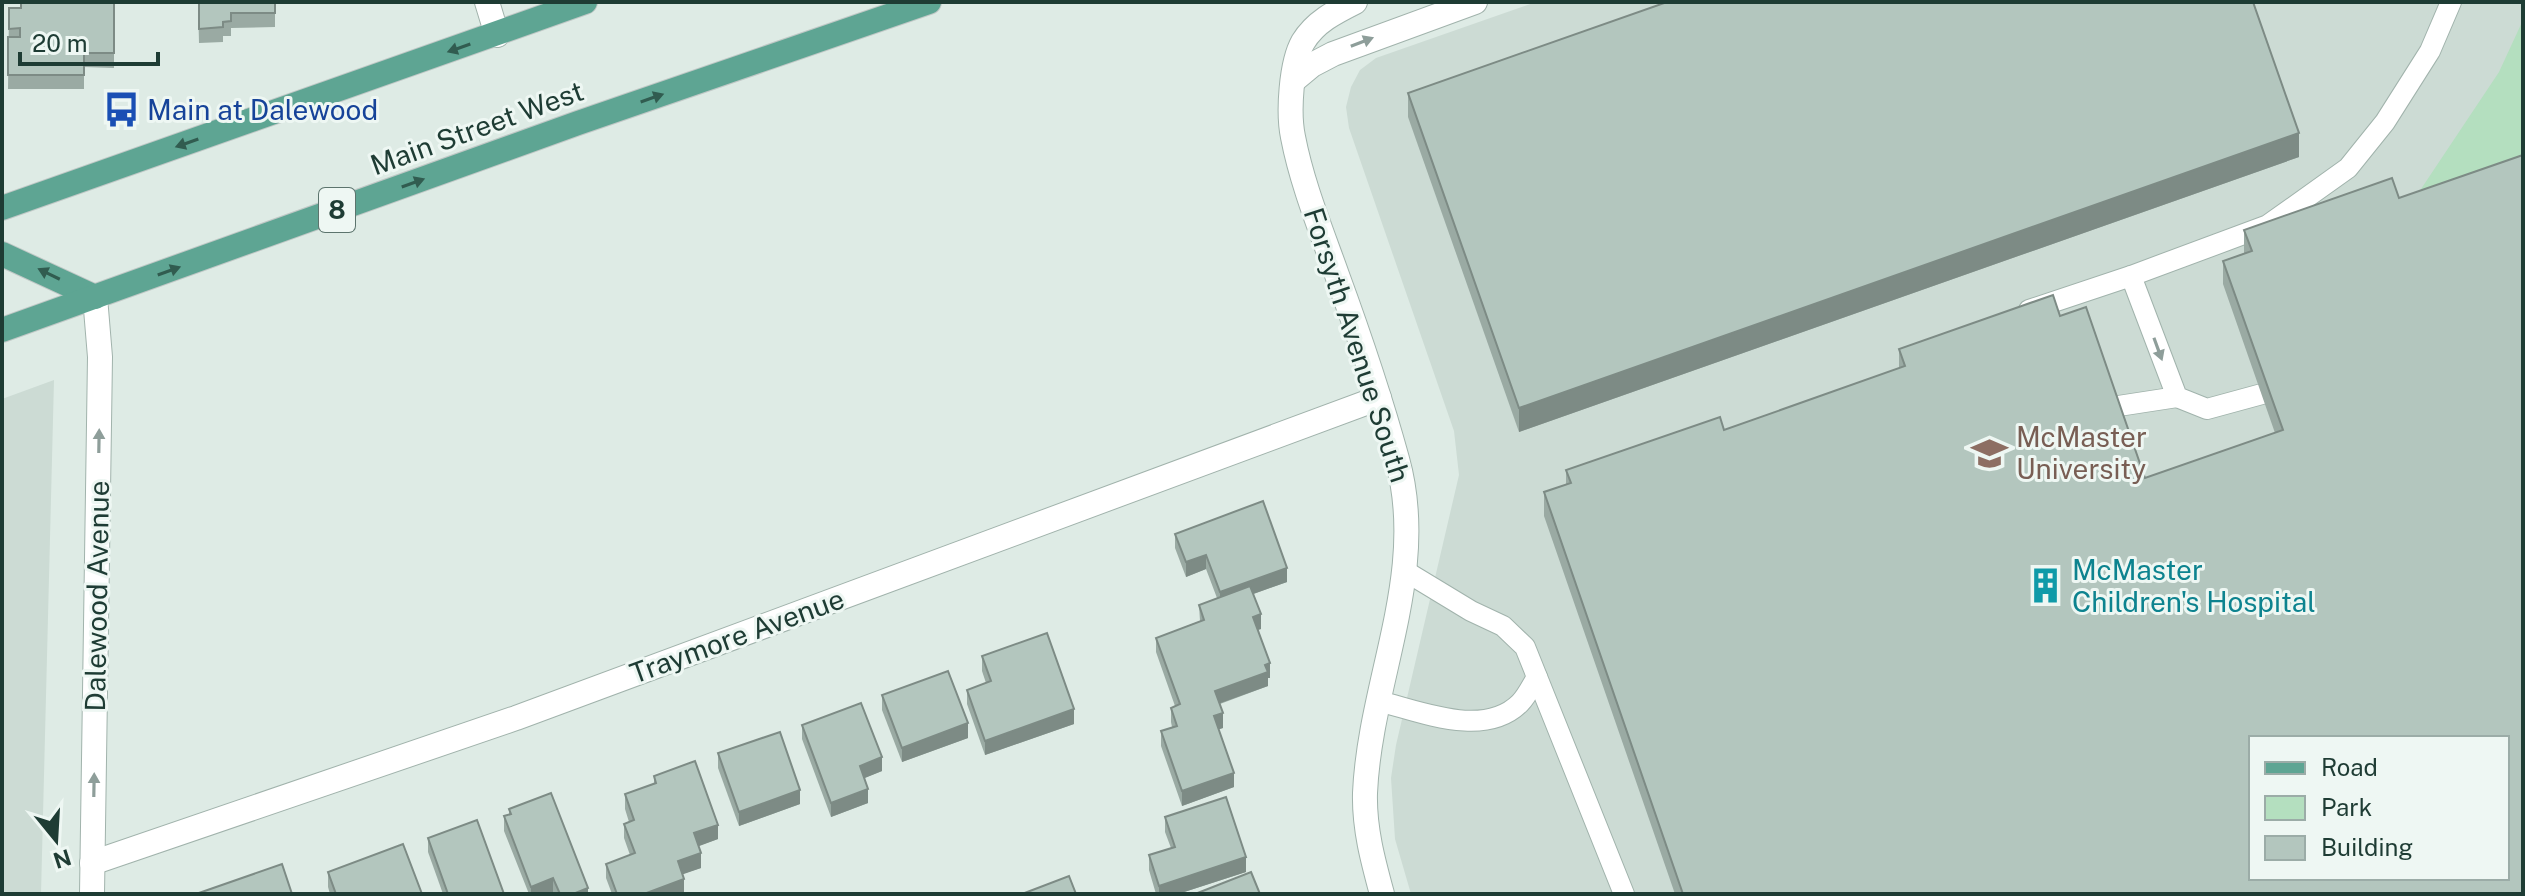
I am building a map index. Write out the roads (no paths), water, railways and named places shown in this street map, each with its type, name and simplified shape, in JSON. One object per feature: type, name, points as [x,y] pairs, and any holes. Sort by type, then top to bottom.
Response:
[{"type":"main road","points":[[2,208],[585,2]]},
{"type":"main road","name":"Main Street West","points":[[2,330],[578,123],[929,2]]},
{"type":"main road","points":[[2,254],[95,297]]},
{"type":"street","points":[[487,2],[497,35]]},
{"type":"street","name":"Forsyth Avenue South","points":[[1355,2],[1317,24],[1296,57],[1292,86],[1293,137],[1306,186],[1379,398],[1404,487],[1407,513],[1405,571],[1378,701],[1365,797],[1372,859],[1382,894]]},
{"type":"street","points":[[1292,86],[1312,65],[1333,54],[1475,2]]},
{"type":"street","name":"Dalewood Avenue","points":[[92,894],[100,357],[95,297]]},
{"type":"street","name":"Traymore Avenue","points":[[92,863],[516,718],[1379,398]]},
{"type":"lane","points":[[2015,320],[2268,225],[2348,168],[2385,122],[2430,51],[2451,2]]},
{"type":"lane","points":[[2348,168],[2349,193]]},
{"type":"lane","points":[[2131,276],[2177,397]]},
{"type":"lane","points":[[2112,407],[2177,397],[2207,409],[2262,394]]},
{"type":"lane","points":[[1405,571],[1471,611],[1503,626],[1525,647],[1624,894]]},
{"type":"lane","points":[[1378,701],[1453,720],[1492,720],[1520,703],[1537,677]]},
{"type":"place","name":"Main at Dalewood","points":[[121,110]]},
{"type":"place","name":"McMaster University","points":[[1990,453]]},
{"type":"place","name":"McMaster Children's Hospital","points":[[2046,586]]}]
